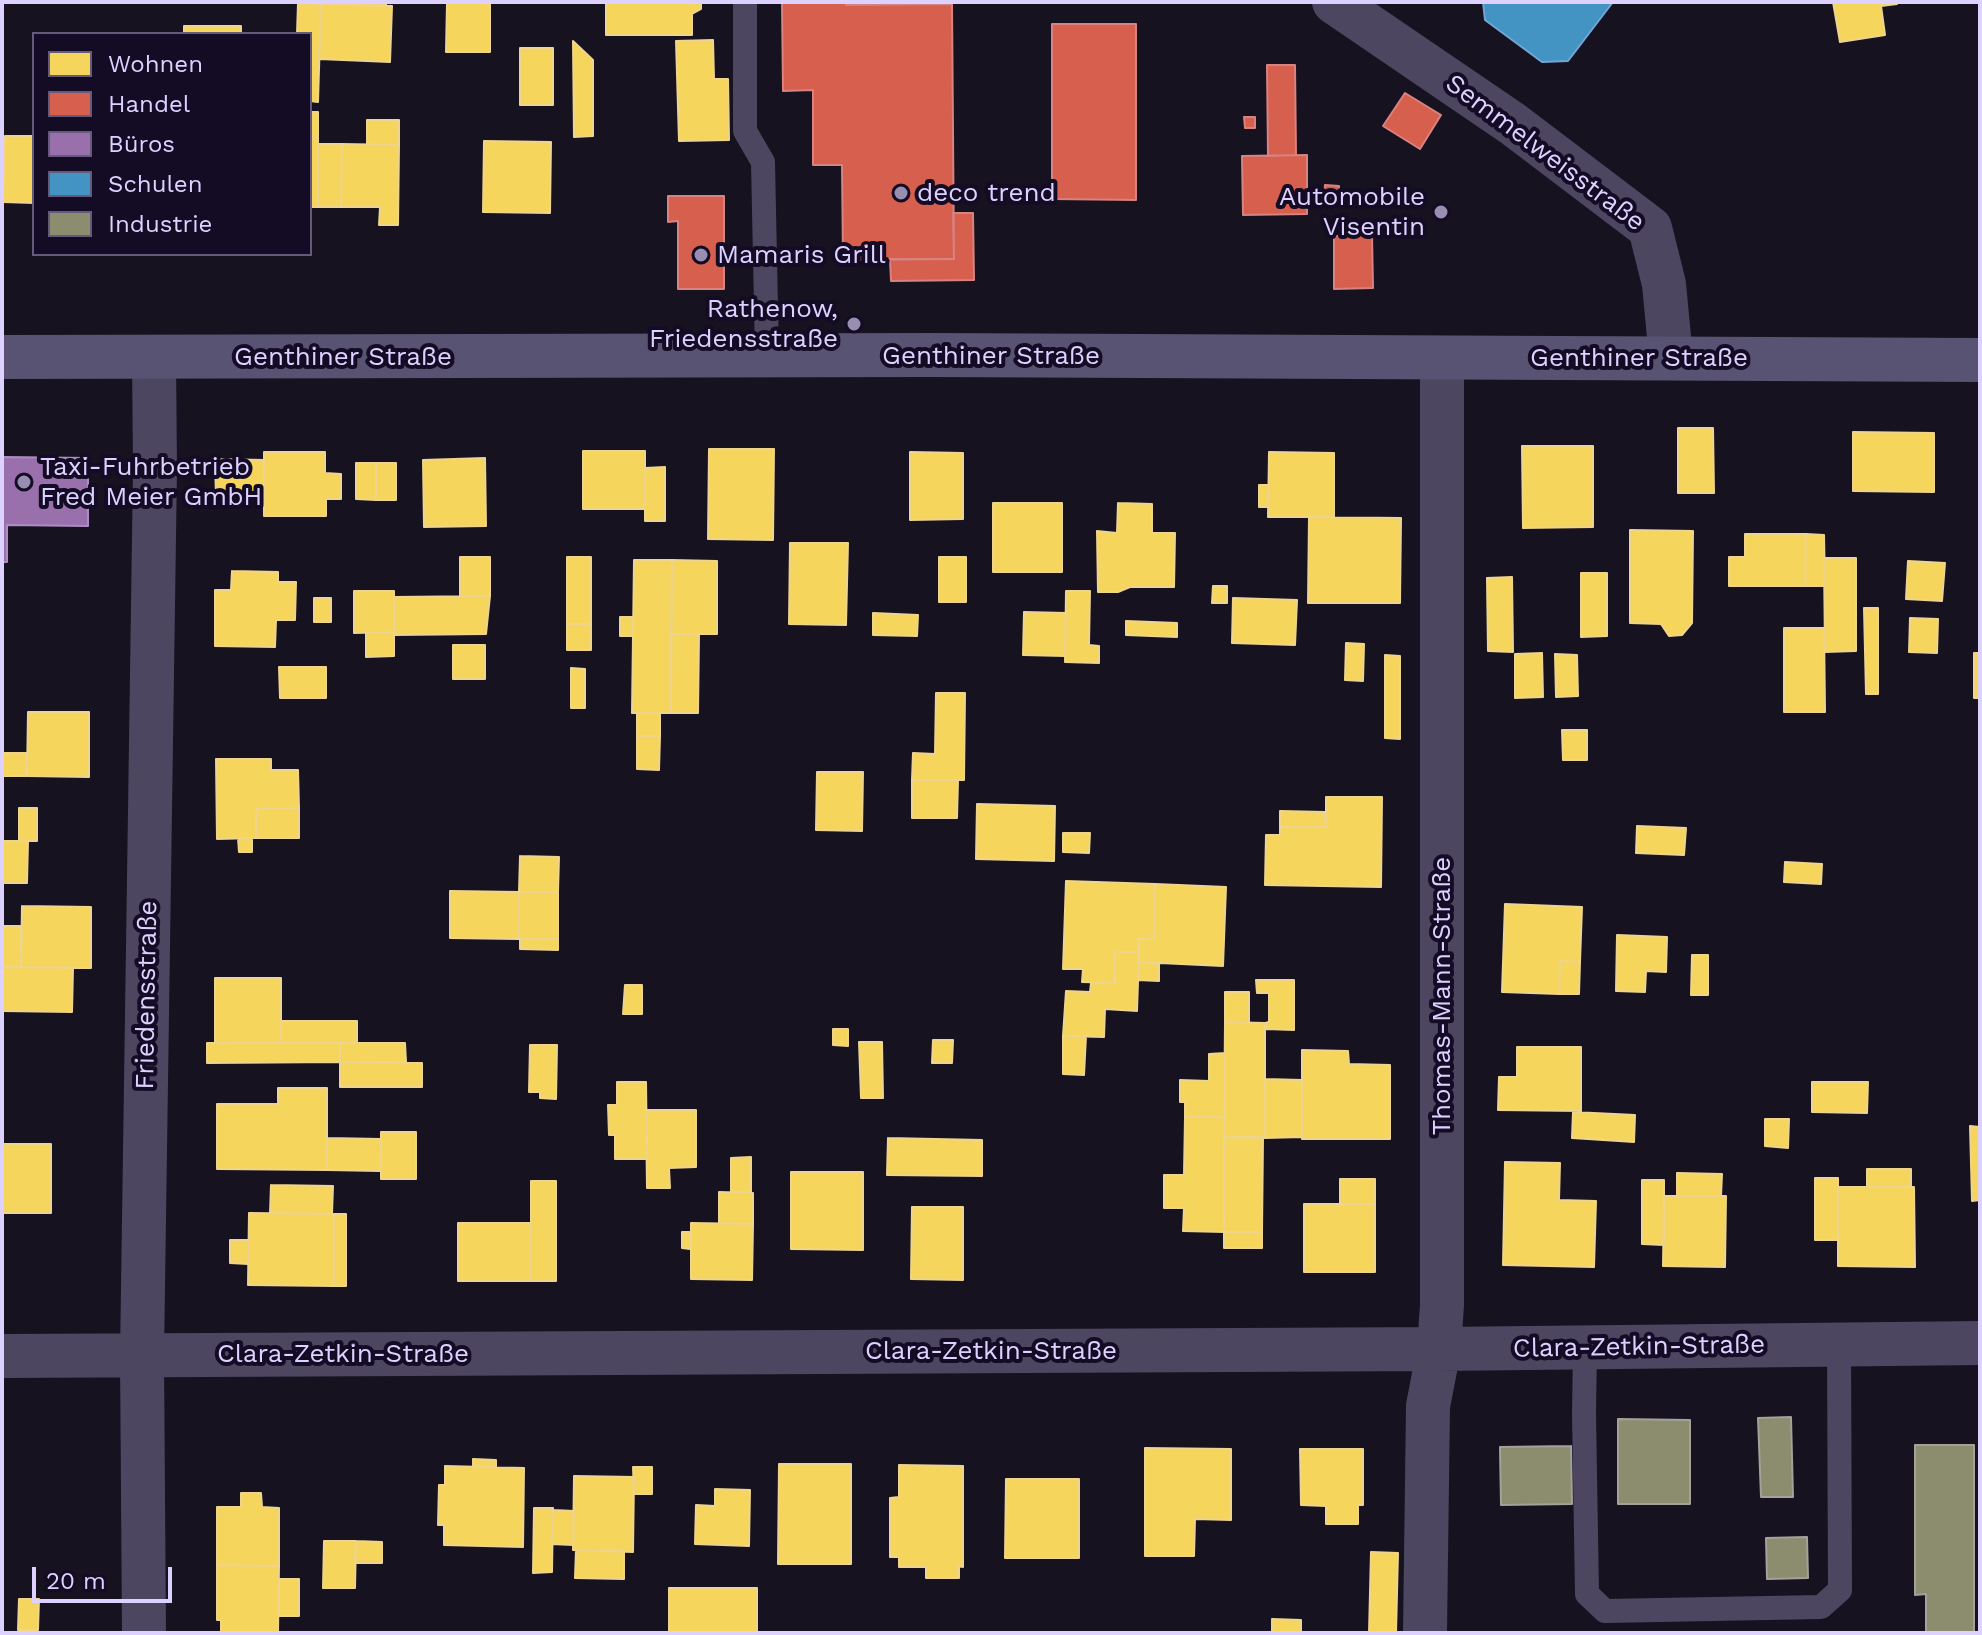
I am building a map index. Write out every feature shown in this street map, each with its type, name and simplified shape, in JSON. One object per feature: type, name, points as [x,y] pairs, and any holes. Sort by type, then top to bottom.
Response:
[{"type":"main road","name":"Genthiner Straße","points":[[2,357],[1980,360]]},
{"type":"street","name":"Semmelweisstraße","points":[[1334,2],[1513,124],[1650,228],[1664,284],[1671,358]]},
{"type":"street","name":"Friedensstraße","points":[[144,1633],[142,1355],[154,358]]},
{"type":"street","name":"Thomas-Mann-Straße","points":[[1425,1633],[1428,1406],[1439,1349],[1442,1305],[1442,359]]},
{"type":"street","name":"Clara-Zetkin-Straße","points":[[2,1356],[1439,1349],[1980,1343]]},
{"type":"lane","points":[[745,2],[745,131],[763,162],[767,356]]},
{"type":"lane","points":[[1585,1348],[1587,1594],[1605,1611],[1620,1611],[1821,1607],[1840,1590],[1839,1344]]},
{"type":"building: Wohnen","points":[[386,2],[386,6],[321,4]]},
{"type":"building: Wohnen","points":[[606,2],[701,2],[701,9],[692,14],[692,35],[606,35]]},
{"type":"building: Wohnen","points":[[1833,2],[1897,4],[1881,6],[1885,35],[1840,42]]},
{"type":"building: Wohnen","points":[[298,3],[321,4],[318,102],[312,101],[312,32],[297,32]]},
{"type":"building: Wohnen","points":[[447,3],[490,3],[490,52],[446,52]]},
{"type":"building: Wohnen","points":[[321,4],[392,6],[390,62],[319,59]]},
{"type":"building: Wohnen","points":[[184,26],[241,26],[241,32],[184,32]]},
{"type":"building: Wohnen","points":[[713,40],[714,79],[728,79],[729,140],[679,141],[676,41]]},
{"type":"building: Wohnen","points":[[573,41],[593,60],[593,136],[574,137]]},
{"type":"building: Wohnen","points":[[520,48],[553,48],[553,105],[520,105]]},
{"type":"building: Wohnen","points":[[312,112],[318,112],[318,138],[312,137]]},
{"type":"building: Wohnen","points":[[367,120],[399,120],[399,145],[367,144]]},
{"type":"building: Wohnen","points":[[5,136],[32,136],[32,203],[3,202]]},
{"type":"building: Wohnen","points":[[312,137],[318,138],[318,207],[312,207]]},
{"type":"building: Wohnen","points":[[484,141],[551,142],[550,213],[483,212]]},
{"type":"building: Wohnen","points":[[318,144],[342,144],[341,207],[318,207]]},
{"type":"building: Wohnen","points":[[342,144],[399,145],[398,225],[379,225],[380,207],[341,207]]},
{"type":"building: Wohnen","points":[[1678,428],[1713,428],[1714,493],[1678,493]]},
{"type":"building: Wohnen","points":[[1853,432],[1934,433],[1934,492],[1853,491]]},
{"type":"building: Wohnen","points":[[1522,446],[1593,446],[1593,527],[1523,528]]},
{"type":"building: Wohnen","points":[[709,449],[774,449],[773,540],[708,539]]},
{"type":"building: Wohnen","points":[[583,451],[645,451],[645,509],[583,509]]},
{"type":"building: Wohnen","points":[[264,452],[325,452],[325,473],[341,474],[341,499],[326,499],[326,516],[264,516]]},
{"type":"building: Wohnen","points":[[910,452],[963,453],[963,519],[910,520]]},
{"type":"building: Wohnen","points":[[1269,452],[1334,453],[1334,517],[1268,517]]},
{"type":"building: Wohnen","points":[[485,458],[486,526],[424,527],[423,460]]},
{"type":"building: Wohnen","points":[[215,459],[264,460],[265,498],[216,498]]},
{"type":"building: Wohnen","points":[[356,463],[376,463],[376,500],[356,499]]},
{"type":"building: Wohnen","points":[[376,463],[396,463],[396,500],[376,500]]},
{"type":"building: Wohnen","points":[[665,467],[665,521],[645,521],[645,468]]},
{"type":"building: Wohnen","points":[[1259,485],[1269,485],[1268,507],[1259,507]]},
{"type":"building: Wohnen","points":[[993,503],[1062,503],[1062,572],[993,572]]},
{"type":"building: Wohnen","points":[[1118,503],[1152,504],[1152,533],[1175,533],[1174,587],[1130,587],[1118,592],[1098,592],[1097,531],[1117,533]]},
{"type":"building: Wohnen","points":[[1309,517],[1401,518],[1400,603],[1308,603]]},
{"type":"building: Wohnen","points":[[1630,530],[1693,531],[1692,623],[1682,635],[1669,636],[1661,624],[1630,623]]},
{"type":"building: Wohnen","points":[[1745,534],[1806,534],[1805,586],[1729,586],[1729,557],[1745,557]]},
{"type":"building: Wohnen","points":[[1806,534],[1824,535],[1825,586],[1805,586]]},
{"type":"building: Wohnen","points":[[790,543],[848,543],[846,625],[789,624]]},
{"type":"building: Wohnen","points":[[460,557],[490,557],[490,596],[460,596]]},
{"type":"building: Wohnen","points":[[567,557],[591,557],[591,624],[567,624]]},
{"type":"building: Wohnen","points":[[939,557],[966,557],[966,602],[939,602]]},
{"type":"building: Wohnen","points":[[1824,558],[1856,558],[1856,651],[1825,652]]},
{"type":"building: Wohnen","points":[[634,560],[672,560],[671,713],[632,713]]},
{"type":"building: Wohnen","points":[[672,560],[717,561],[717,634],[671,634]]},
{"type":"building: Wohnen","points":[[1908,561],[1945,563],[1942,601],[1906,599]]},
{"type":"building: Wohnen","points":[[232,571],[278,572],[278,582],[296,582],[295,620],[276,620],[275,647],[215,646],[215,590],[231,590]]},
{"type":"building: Wohnen","points":[[1581,573],[1607,573],[1607,636],[1581,637]]},
{"type":"building: Wohnen","points":[[1512,577],[1513,652],[1488,651],[1487,578]]},
{"type":"building: Wohnen","points":[[1213,586],[1227,586],[1227,603],[1212,603]]},
{"type":"building: Wohnen","points":[[354,591],[394,591],[394,632],[354,633]]},
{"type":"building: Wohnen","points":[[1066,591],[1090,591],[1089,645],[1099,646],[1099,663],[1065,662]]},
{"type":"building: Wohnen","points":[[490,596],[486,634],[394,635],[394,597]]},
{"type":"building: Wohnen","points":[[314,598],[331,598],[331,622],[314,622]]},
{"type":"building: Wohnen","points":[[1233,598],[1297,600],[1295,645],[1232,643]]},
{"type":"building: Wohnen","points":[[1864,608],[1878,608],[1878,694],[1866,694]]},
{"type":"building: Wohnen","points":[[1024,612],[1066,613],[1065,656],[1023,655]]},
{"type":"building: Wohnen","points":[[873,613],[918,615],[917,636],[873,635]]},
{"type":"building: Wohnen","points":[[620,617],[633,617],[633,636],[620,636]]},
{"type":"building: Wohnen","points":[[1910,618],[1938,619],[1937,653],[1909,652]]},
{"type":"building: Wohnen","points":[[1126,621],[1177,623],[1177,637],[1126,635]]},
{"type":"building: Wohnen","points":[[567,624],[591,624],[591,650],[567,650]]},
{"type":"building: Wohnen","points":[[1784,628],[1824,628],[1825,712],[1784,712]]},
{"type":"building: Wohnen","points":[[394,632],[394,656],[366,657],[366,633]]},
{"type":"building: Wohnen","points":[[671,634],[699,634],[698,713],[671,713]]},
{"type":"building: Wohnen","points":[[1346,643],[1364,644],[1363,681],[1345,680]]},
{"type":"building: Wohnen","points":[[453,645],[485,645],[485,679],[453,679]]},
{"type":"building: Wohnen","points":[[1542,653],[1543,697],[1515,698],[1515,654]]},
{"type":"building: Wohnen","points":[[1974,653],[1980,653],[1980,698],[1974,698]]},
{"type":"building: Wohnen","points":[[1555,654],[1577,655],[1578,696],[1556,697]]},
{"type":"building: Wohnen","points":[[1385,655],[1400,656],[1400,739],[1385,738]]},
{"type":"building: Wohnen","points":[[279,667],[326,667],[326,698],[280,698]]},
{"type":"building: Wohnen","points":[[571,668],[585,669],[585,708],[571,708]]},
{"type":"building: Wohnen","points":[[936,693],[965,693],[964,780],[912,780],[913,753],[935,754]]},
{"type":"building: Wohnen","points":[[28,712],[89,712],[89,777],[27,776]]},
{"type":"building: Wohnen","points":[[637,713],[660,713],[660,736],[637,736]]},
{"type":"building: Wohnen","points":[[1562,730],[1587,730],[1587,760],[1563,760]]},
{"type":"building: Wohnen","points":[[637,736],[660,736],[659,770],[637,769]]},
{"type":"building: Wohnen","points":[[3,753],[27,753],[27,776],[3,776]]},
{"type":"building: Wohnen","points":[[216,759],[271,759],[271,770],[298,770],[299,808],[256,809],[256,838],[217,839]]},
{"type":"building: Wohnen","points":[[817,772],[863,772],[862,831],[816,830]]},
{"type":"building: Wohnen","points":[[912,780],[958,780],[957,818],[912,818]]},
{"type":"building: Wohnen","points":[[1326,797],[1382,797],[1381,887],[1265,885],[1266,835],[1280,835],[1280,827],[1326,827]]},
{"type":"building: Wohnen","points":[[977,804],[1055,806],[1054,861],[976,859]]},
{"type":"building: Wohnen","points":[[19,808],[37,808],[37,841],[19,841]]},
{"type":"building: Wohnen","points":[[299,808],[299,838],[256,838],[256,809]]},
{"type":"building: Wohnen","points":[[1280,811],[1325,812],[1326,827],[1280,827]]},
{"type":"building: Wohnen","points":[[1637,826],[1686,828],[1684,855],[1636,853]]},
{"type":"building: Wohnen","points":[[1063,833],[1090,833],[1089,853],[1063,852]]},
{"type":"building: Wohnen","points":[[238,838],[252,838],[252,852],[239,852]]},
{"type":"building: Wohnen","points":[[2,841],[28,841],[27,883],[2,883]]},
{"type":"building: Wohnen","points":[[520,856],[559,857],[558,892],[519,892]]},
{"type":"building: Wohnen","points":[[1785,862],[1822,864],[1821,884],[1784,882]]},
{"type":"building: Wohnen","points":[[1066,881],[1155,884],[1154,939],[1139,939],[1139,952],[1115,952],[1115,983],[1082,982],[1083,969],[1063,969]]},
{"type":"building: Wohnen","points":[[1155,884],[1226,887],[1223,966],[1139,962],[1139,939],[1154,939]]},
{"type":"building: Wohnen","points":[[450,891],[519,892],[518,939],[450,938]]},
{"type":"building: Wohnen","points":[[519,892],[558,892],[558,939],[518,939]]},
{"type":"building: Wohnen","points":[[1505,904],[1582,907],[1580,962],[1560,961],[1559,994],[1502,992]]},
{"type":"building: Wohnen","points":[[22,906],[91,907],[91,968],[21,967]]},
{"type":"building: Wohnen","points":[[2,926],[21,926],[21,967],[2,967]]},
{"type":"building: Wohnen","points":[[1617,935],[1667,937],[1666,972],[1646,971],[1645,992],[1616,991]]},
{"type":"building: Wohnen","points":[[520,939],[558,939],[558,950],[520,949]]},
{"type":"building: Wohnen","points":[[1115,952],[1139,952],[1137,1011],[1105,1009],[1104,1037],[1063,1036],[1066,991],[1090,992],[1091,983],[1115,983]]},
{"type":"building: Wohnen","points":[[1692,955],[1708,955],[1708,995],[1691,995]]},
{"type":"building: Wohnen","points":[[1560,961],[1580,962],[1579,994],[1559,994]]},
{"type":"building: Wohnen","points":[[1139,962],[1159,964],[1159,981],[1138,980]]},
{"type":"building: Wohnen","points":[[2,967],[73,968],[72,1012],[2,1011]]},
{"type":"building: Wohnen","points":[[215,978],[281,978],[281,1042],[215,1043]]},
{"type":"building: Wohnen","points":[[1256,980],[1294,980],[1294,1030],[1266,1029],[1265,1023],[1269,1022],[1269,993],[1257,993]]},
{"type":"building: Wohnen","points":[[625,985],[642,985],[642,1014],[623,1014]]},
{"type":"building: Wohnen","points":[[1225,992],[1249,992],[1249,1023],[1225,1022]]},
{"type":"building: Wohnen","points":[[281,1021],[357,1021],[357,1043],[281,1042]]},
{"type":"building: Wohnen","points":[[1225,1022],[1265,1023],[1265,1138],[1224,1137]]},
{"type":"building: Wohnen","points":[[833,1029],[848,1029],[848,1046],[833,1045]]},
{"type":"building: Wohnen","points":[[1063,1036],[1086,1036],[1084,1075],[1063,1074]]},
{"type":"building: Wohnen","points":[[933,1040],[953,1040],[952,1063],[932,1063]]},
{"type":"building: Wohnen","points":[[859,1042],[882,1042],[883,1098],[861,1098]]},
{"type":"building: Wohnen","points":[[207,1043],[340,1043],[340,1062],[207,1063]]},
{"type":"building: Wohnen","points":[[340,1043],[405,1043],[406,1062],[340,1062]]},
{"type":"building: Wohnen","points":[[530,1045],[557,1045],[556,1099],[540,1098],[540,1092],[529,1092]]},
{"type":"building: Wohnen","points":[[1517,1047],[1581,1047],[1581,1111],[1498,1110],[1499,1077],[1517,1077]]},
{"type":"building: Wohnen","points":[[1302,1050],[1348,1051],[1349,1064],[1390,1065],[1390,1139],[1302,1139]]},
{"type":"building: Wohnen","points":[[1225,1053],[1225,1117],[1185,1117],[1185,1102],[1180,1102],[1180,1080],[1209,1081],[1209,1054]]},
{"type":"building: Wohnen","points":[[340,1062],[422,1063],[422,1087],[340,1087]]},
{"type":"building: Wohnen","points":[[1265,1079],[1302,1080],[1302,1137],[1265,1138]]},
{"type":"building: Wohnen","points":[[617,1082],[646,1082],[647,1159],[615,1159],[615,1135],[609,1135],[608,1105],[617,1105]]},
{"type":"building: Wohnen","points":[[1812,1082],[1868,1082],[1867,1113],[1812,1112]]},
{"type":"building: Wohnen","points":[[278,1088],[327,1088],[327,1170],[217,1169],[217,1104],[278,1104]]},
{"type":"building: Wohnen","points":[[646,1110],[696,1110],[696,1167],[669,1168],[670,1188],[647,1188]]},
{"type":"building: Wohnen","points":[[1573,1112],[1635,1115],[1634,1142],[1572,1138]]},
{"type":"building: Wohnen","points":[[1185,1117],[1225,1117],[1224,1232],[1183,1231],[1184,1208],[1164,1208],[1164,1175],[1184,1175]]},
{"type":"building: Wohnen","points":[[1765,1119],[1789,1119],[1788,1148],[1765,1146]]},
{"type":"building: Wohnen","points":[[1970,1126],[1980,1127],[1980,1200],[1972,1201]]},
{"type":"building: Wohnen","points":[[381,1132],[416,1132],[416,1179],[381,1179]]},
{"type":"building: Wohnen","points":[[1224,1137],[1263,1137],[1262,1232],[1224,1232]]},
{"type":"building: Wohnen","points":[[327,1138],[381,1139],[380,1171],[327,1170]]},
{"type":"building: Wohnen","points":[[888,1138],[982,1140],[982,1176],[887,1175]]},
{"type":"building: Wohnen","points":[[2,1144],[51,1144],[51,1213],[2,1213]]},
{"type":"building: Wohnen","points":[[751,1157],[751,1192],[731,1192],[731,1158]]},
{"type":"building: Wohnen","points":[[1505,1162],[1560,1163],[1559,1200],[1596,1201],[1594,1267],[1503,1265]]},
{"type":"building: Wohnen","points":[[1867,1169],[1911,1169],[1911,1187],[1867,1187]]},
{"type":"building: Wohnen","points":[[791,1172],[863,1172],[863,1250],[791,1249]]},
{"type":"building: Wohnen","points":[[1677,1173],[1722,1174],[1721,1196],[1677,1196]]},
{"type":"building: Wohnen","points":[[1815,1178],[1838,1178],[1838,1240],[1815,1240]]},
{"type":"building: Wohnen","points":[[1340,1179],[1375,1179],[1375,1204],[1340,1204]]},
{"type":"building: Wohnen","points":[[1642,1180],[1664,1180],[1664,1245],[1642,1244]]},
{"type":"building: Wohnen","points":[[531,1181],[556,1181],[556,1281],[531,1281]]},
{"type":"building: Wohnen","points":[[271,1185],[333,1186],[332,1214],[270,1213]]},
{"type":"building: Wohnen","points":[[1838,1187],[1914,1187],[1915,1267],[1838,1266]]},
{"type":"building: Wohnen","points":[[719,1192],[753,1193],[753,1224],[719,1223]]},
{"type":"building: Wohnen","points":[[1664,1196],[1726,1196],[1725,1267],[1663,1266]]},
{"type":"building: Wohnen","points":[[1304,1204],[1375,1204],[1375,1272],[1304,1272]]},
{"type":"building: Wohnen","points":[[912,1207],[963,1207],[963,1280],[911,1279]]},
{"type":"building: Wohnen","points":[[249,1213],[334,1214],[334,1286],[248,1285]]},
{"type":"building: Wohnen","points":[[334,1214],[346,1214],[346,1286],[334,1286]]},
{"type":"building: Wohnen","points":[[458,1223],[531,1223],[531,1281],[458,1281]]},
{"type":"building: Wohnen","points":[[691,1223],[753,1224],[752,1280],[691,1279]]},
{"type":"building: Wohnen","points":[[682,1232],[691,1232],[690,1249],[682,1248]]},
{"type":"building: Wohnen","points":[[1224,1232],[1262,1232],[1262,1248],[1224,1248]]},
{"type":"building: Wohnen","points":[[230,1240],[249,1240],[248,1264],[230,1263]]},
{"type":"building: Wohnen","points":[[1145,1448],[1231,1449],[1231,1520],[1195,1519],[1194,1556],[1145,1556]]},
{"type":"building: Wohnen","points":[[1300,1449],[1363,1449],[1363,1505],[1358,1505],[1358,1524],[1326,1524],[1326,1506],[1301,1505]]},
{"type":"building: Wohnen","points":[[473,1459],[496,1460],[496,1467],[473,1466]]},
{"type":"building: Wohnen","points":[[779,1464],[851,1464],[851,1564],[778,1564]]},
{"type":"building: Wohnen","points":[[899,1465],[963,1466],[963,1567],[959,1566],[959,1578],[926,1578],[926,1567],[899,1567],[899,1557],[890,1557],[890,1498],[899,1497]]},
{"type":"building: Wohnen","points":[[445,1466],[524,1468],[523,1547],[444,1545],[444,1525],[438,1525],[439,1485],[445,1485]]},
{"type":"building: Wohnen","points":[[633,1467],[652,1467],[652,1494],[634,1494]]},
{"type":"building: Wohnen","points":[[574,1476],[634,1477],[633,1552],[573,1550]]},
{"type":"building: Wohnen","points":[[1006,1479],[1079,1479],[1079,1558],[1005,1558]]},
{"type":"building: Wohnen","points":[[715,1489],[750,1490],[749,1546],[695,1544],[696,1505],[715,1506]]},
{"type":"building: Wohnen","points":[[241,1493],[261,1493],[262,1507],[279,1508],[279,1566],[217,1565],[217,1507],[241,1507]]},
{"type":"building: Wohnen","points":[[534,1508],[553,1508],[552,1572],[533,1573]]},
{"type":"building: Wohnen","points":[[553,1510],[574,1511],[573,1545],[552,1544]]},
{"type":"building: Wohnen","points":[[324,1541],[356,1541],[355,1588],[323,1588]]},
{"type":"building: Wohnen","points":[[356,1541],[382,1542],[382,1563],[355,1563]]},
{"type":"building: Wohnen","points":[[576,1550],[624,1551],[624,1579],[575,1578]]},
{"type":"building: Wohnen","points":[[1371,1552],[1398,1553],[1396,1633],[1369,1633]]},
{"type":"building: Wohnen","points":[[217,1565],[279,1566],[278,1633],[221,1633],[221,1620],[217,1620]]},
{"type":"building: Wohnen","points":[[279,1579],[299,1579],[299,1616],[279,1616]]},
{"type":"building: Wohnen","points":[[669,1588],[757,1588],[757,1633],[669,1633]]},
{"type":"building: Wohnen","points":[[19,1599],[39,1599],[38,1630],[18,1630]]},
{"type":"building: Wohnen","points":[[1272,1619],[1301,1620],[1301,1633],[1272,1633]]},
{"type":"building: Handel","points":[[782,2],[952,4],[954,259],[843,260],[842,165],[813,165],[813,90],[783,91]]},
{"type":"building: Handel","points":[[1052,24],[1136,24],[1136,200],[1052,199]]},
{"type":"building: Handel","points":[[1267,65],[1295,65],[1296,155],[1268,156]]},
{"type":"building: Handel","points":[[1405,93],[1441,115],[1420,149],[1383,126]]},
{"type":"building: Handel","points":[[1244,117],[1255,117],[1255,128],[1245,128]]},
{"type":"building: Handel","points":[[1307,155],[1307,214],[1243,215],[1242,156]]},
{"type":"building: Handel","points":[[1325,185],[1339,186],[1339,199],[1324,199]]},
{"type":"building: Handel","name":"Mamaris Grill","points":[[668,196],[724,196],[724,289],[678,289],[678,221],[668,222]]},
{"type":"building: Handel","points":[[953,213],[973,213],[974,280],[891,281],[890,259],[954,259]]},
{"type":"building: Handel","points":[[1372,235],[1373,288],[1334,289],[1334,236]]},
{"type":"building: Büros","points":[[2,457],[88,458],[88,526],[7,525],[7,562],[2,562]]},
{"type":"building: Schulen","points":[[1483,2],[1613,2],[1568,61],[1542,62],[1485,20]]},
{"type":"building: Industrie","points":[[1791,1417],[1793,1497],[1761,1497],[1758,1418]]},
{"type":"building: Industrie","points":[[1618,1419],[1690,1420],[1690,1504],[1618,1504]]},
{"type":"building: Industrie","points":[[1915,1445],[1974,1445],[1974,1633],[1926,1633],[1926,1594],[1915,1595]]},
{"type":"building: Industrie","points":[[1571,1446],[1572,1504],[1501,1505],[1500,1447]]},
{"type":"building: Industrie","points":[[1807,1537],[1808,1578],[1767,1579],[1766,1538]]},
{"type":"place","name":"deco trend","points":[[901,193]]},
{"type":"place","name":"Automobile Visentin","points":[[1441,212]]},
{"type":"place","name":"Mamaris Grill","points":[[701,255]]},
{"type":"place","name":"Rathenow, Friedensstraße","points":[[854,324]]},
{"type":"place","name":"Taxi-Fuhrbetrieb Fred Meier GmbH","points":[[24,482]]}]
